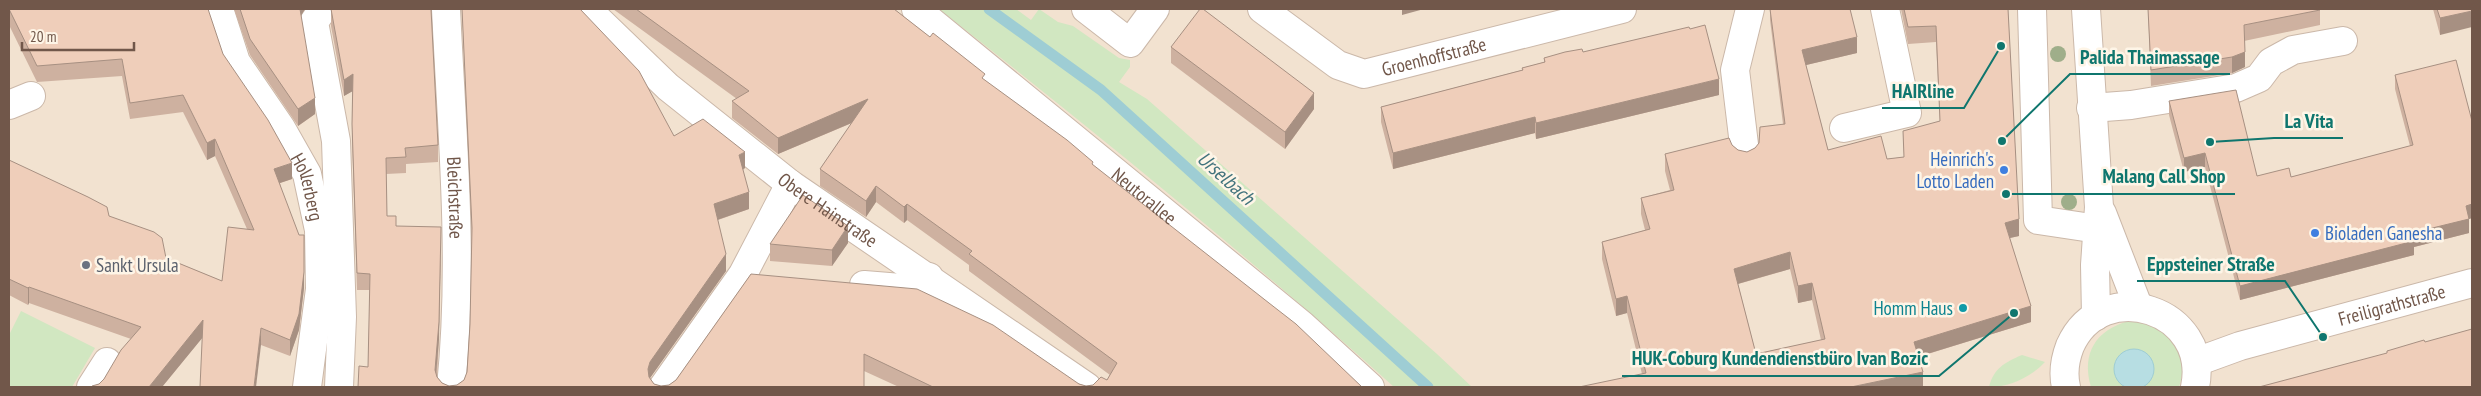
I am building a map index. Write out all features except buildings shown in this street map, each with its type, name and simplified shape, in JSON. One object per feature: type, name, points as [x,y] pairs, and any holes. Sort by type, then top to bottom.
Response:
[{"type":"street","name":"Hollerberg","points":[[219,9],[236,62],[281,128],[307,174],[319,230],[320,289],[307,387]]},
{"type":"street","points":[[323,9],[314,22],[336,140],[342,317],[339,387]]},
{"type":"street","name":"Bleichstraße","points":[[446,9],[456,209],[456,336],[451,387]]},
{"type":"street","name":"Obere Hainstraße","points":[[586,9],[668,87],[790,184],[929,277],[1087,387]]},
{"type":"street","name":"Neutorallee","points":[[916,9],[1302,325],[1370,387]]},
{"type":"street","points":[[1086,9],[1130,43],[1155,9]]},
{"type":"street","name":"Groenhoffstraße","points":[[1262,9],[1338,65],[1364,74],[1614,10]]},
{"type":"street","points":[[1745,153],[1735,70],[1750,9]]},
{"type":"street","points":[[1844,128],[1907,113],[1885,9]]},
{"type":"street","points":[[2032,9],[2038,220],[2099,218]]},
{"type":"street","points":[[2086,9],[2099,218],[2095,265],[2096,316]]},
{"type":"street","points":[[2091,108],[2131,105],[2236,88],[2259,78],[2271,62],[2293,50],[2344,41]]},
{"type":"street","points":[[663,387],[743,274],[790,184]]},
{"type":"street","points":[[2099,218],[2138,306]]},
{"type":"street","points":[[743,274],[773,277]]},
{"type":"street","points":[[842,283],[901,288],[929,277]]},
{"type":"street","name":"Freiligrathstraße","points":[[2196,375],[2240,346],[2472,283]]},
{"type":"street","points":[[2062,386],[2068,352],[2074,338],[2096,316],[2116,307],[2138,306],[2158,312],[2177,324],[2190,342],[2196,375]]},
{"type":"street","points":[[90,387],[107,362]]},
{"type":"shaded area","points":[[9,9],[2472,9],[2472,387],[9,387]]},
{"type":"green space","points":[[939,9],[1016,9],[1031,20],[1039,9],[1058,22],[1073,26],[1119,58],[1130,60],[1130,67],[1119,82],[1147,99],[1472,387],[1394,387],[1170,195]]},
{"type":"green space","points":[[21,311],[95,348],[72,387],[9,387],[9,335]]},
{"type":"green space","points":[[2129,321],[2154,327],[2172,341],[2179,351],[2182,362],[2179,387],[2143,387],[2147,385],[2120,384],[2126,387],[2091,387],[2088,364],[2094,345],[2108,330]]},
{"type":"green space","points":[[2022,355],[2045,362],[2027,377],[2005,385],[1989,387],[1993,375],[2001,367],[2010,360]]},
{"type":"water","points":[[2130,349],[2138,349],[2145,352],[2151,358],[2154,369],[2151,380],[2145,386],[2138,389],[2130,389],[2123,386],[2117,380],[2114,373],[2114,365],[2117,358],[2123,352]]},
{"type":"waterway","name":"Urselbach","points":[[989,9],[1101,90],[1428,387]]},
{"type":"place","name":"HAIRline","points":[[2001,46]]},
{"type":"place","name":"Palida Thaimassage","points":[[2002,141]]},
{"type":"place","name":"La Vita","points":[[2210,142]]},
{"type":"place","name":"Heinrich's Lotto Laden","points":[[2004,170]]},
{"type":"place","name":"Malang Call Shop","points":[[2006,194]]},
{"type":"place","name":"Bioladen Ganesha","points":[[2315,233]]},
{"type":"place","name":"Sankt Ursula","points":[[86,265]]},
{"type":"place","name":"Homm Haus","points":[[1963,308]]},
{"type":"place","name":"HUK-Coburg Kundendienstbüro Ivan Bozic","points":[[2014,313]]},
{"type":"place","name":"Eppsteiner Straße","points":[[2323,337]]}]
